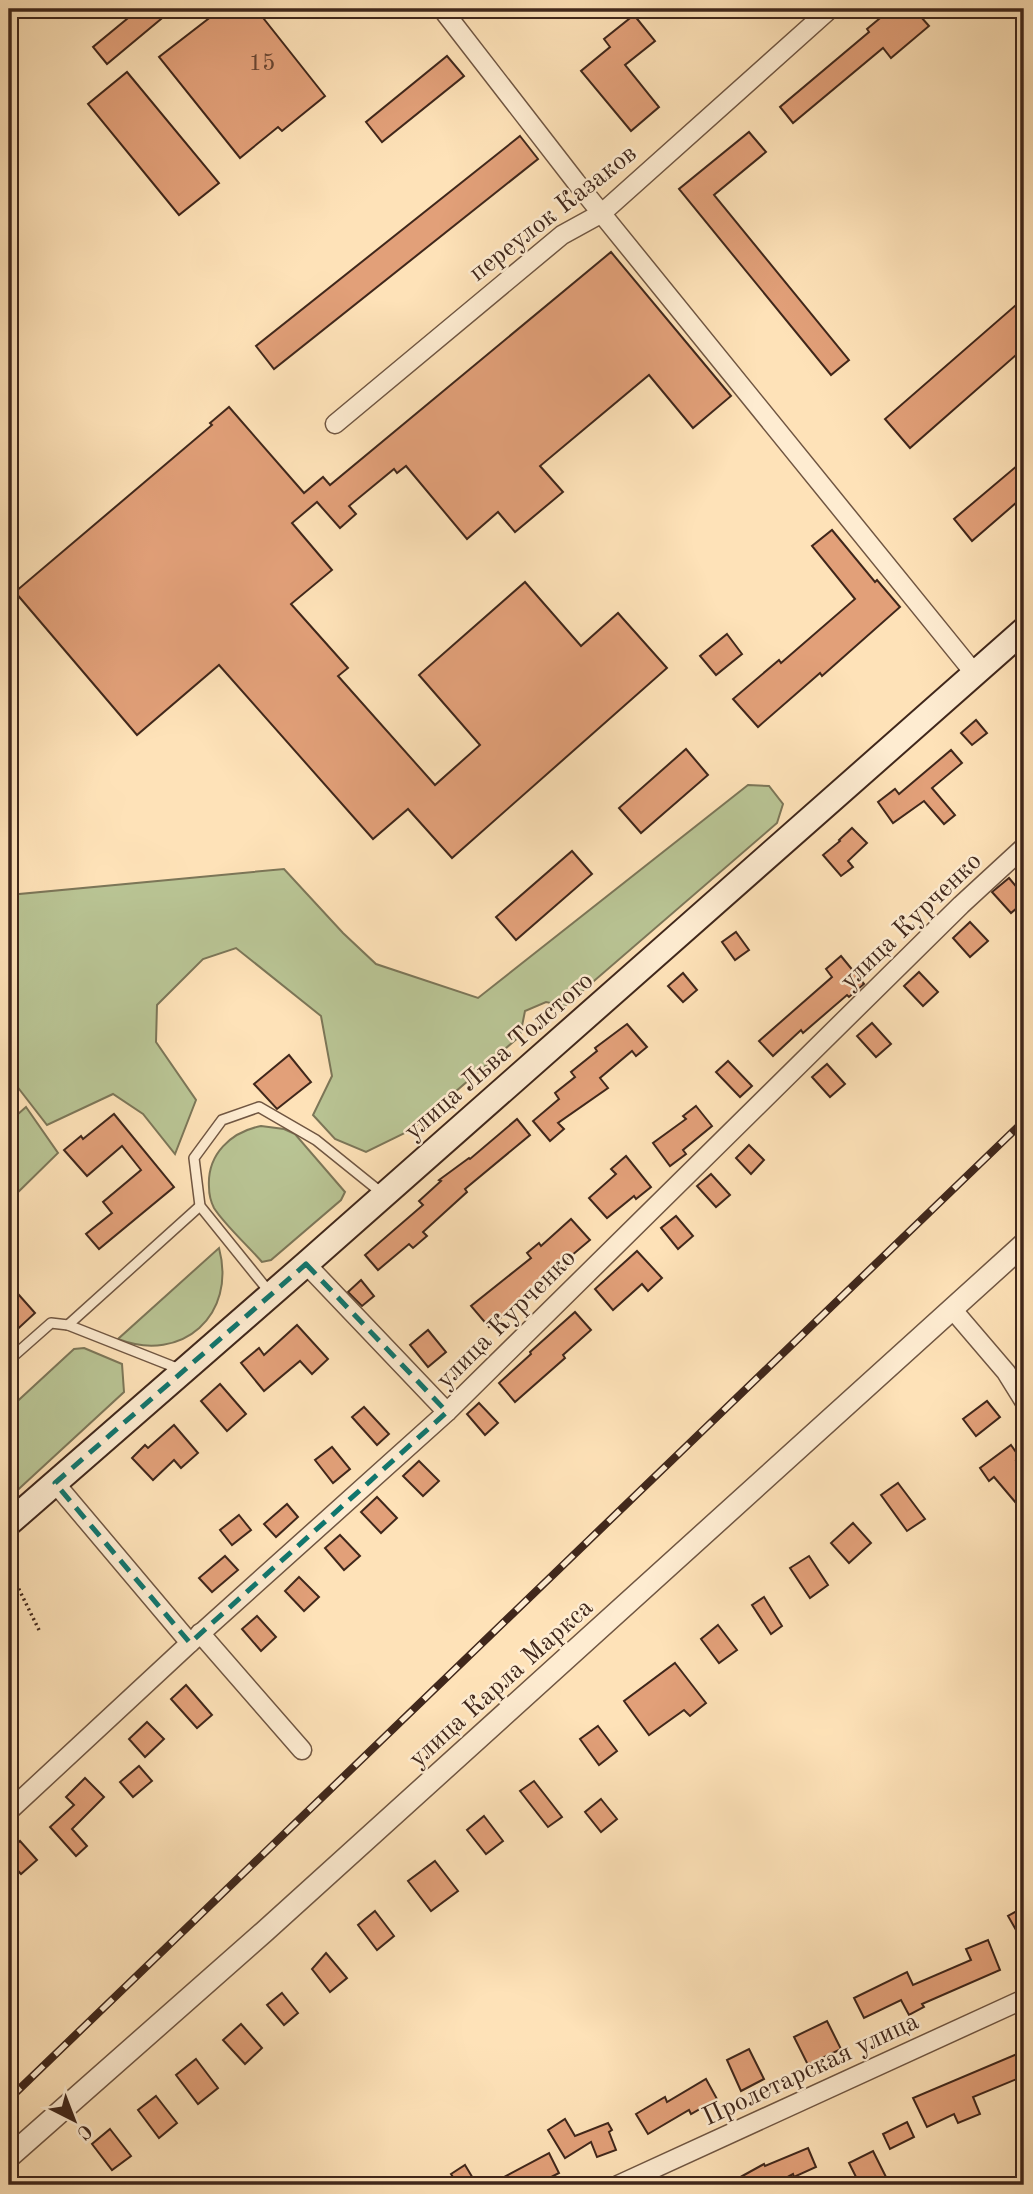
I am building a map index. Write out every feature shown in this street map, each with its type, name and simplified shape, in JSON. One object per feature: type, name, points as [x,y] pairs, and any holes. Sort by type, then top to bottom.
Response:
[{"type":"main road","name":"улица Льва Толстого","points":[[9,1523],[1024,630]]},
{"type":"street","points":[[442,9],[576,182],[975,674]]},
{"type":"street","name":"переулок Казаков","points":[[335,424],[562,235],[602,213],[830,9]]},
{"type":"street","name":"улица Курченко","points":[[9,1811],[195,1638],[446,1412],[961,905],[1024,848]]},
{"type":"street","name":"улица Карла Маркса","points":[[9,2157],[264,1932],[1024,1244]]},
{"type":"street","points":[[306,1264],[446,1412]]},
{"type":"street","points":[[953,1310],[1006,1372],[1024,1401]]},
{"type":"street","points":[[55,1483],[195,1638],[302,1750]]},
{"type":"street","name":"Пролетарская улица","points":[[618,2185],[1024,1999]]},
{"type":"lane","points":[[271,1294],[200,1206],[194,1158],[222,1121],[260,1107],[316,1140],[384,1195]]},
{"type":"lane","points":[[68,1325],[200,1206]]},
{"type":"lane","points":[[9,1360],[51,1323],[68,1325],[184,1371]]},
{"type":"path","points":[[9,1569],[40,1632]]},
{"type":"highlighted area","points":[[306,1264],[447,1412],[190,1643],[55,1483]]},
{"type":"green space","points":[[748,785],[769,786],[783,804],[777,823],[565,1006],[546,1002],[525,1011],[520,1036],[411,1130],[366,1152],[335,1139],[313,1115],[332,1076],[321,1016],[236,948],[203,959],[157,1005],[156,1042],[196,1100],[175,1154],[143,1114],[113,1094],[47,1125],[9,1076],[9,895],[284,869],[343,933],[376,964],[478,998]]},
{"type":"green space","points":[[26,1107],[58,1153],[9,1201],[9,1122]]},
{"type":"green space","points":[[261,1126],[284,1129],[295,1134],[345,1192],[341,1200],[271,1260],[262,1262],[218,1214],[212,1203],[209,1187],[212,1164],[223,1146],[240,1133]]},
{"type":"green space","points":[[219,1248],[222,1272],[220,1294],[212,1313],[199,1328],[183,1339],[163,1345],[141,1345],[118,1339]]},
{"type":"green space","points":[[84,1348],[122,1364],[124,1392],[9,1498],[9,1409],[74,1349]]},
{"type":"building","points":[[139,9],[173,9],[107,64],[93,47]]},
{"type":"building","points":[[221,9],[256,9],[325,96],[282,131],[278,127],[240,158],[159,57]]},
{"type":"building","points":[[891,9],[914,9],[929,26],[891,58],[883,48],[793,123],[780,107],[869,32],[867,29]]},
{"type":"building","points":[[634,15],[655,41],[625,65],[659,107],[631,131],[581,71],[610,47],[604,39]]},
{"type":"building","points":[[447,56],[464,76],[382,142],[366,122]]},
{"type":"building","points":[[127,72],[219,183],[179,215],[88,104]]},
{"type":"building","points":[[749,132],[766,152],[714,195],[849,360],[831,375],[679,189]]},
{"type":"building","points":[[520,136],[538,159],[274,369],[256,346]]},
{"type":"building","points":[[611,252],[731,396],[693,428],[649,375],[540,466],[563,492],[515,532],[498,512],[467,539],[406,466],[397,473],[394,469],[349,506],[356,514],[340,528],[317,502],[292,523],[332,570],[291,604],[348,668],[338,676],[435,785],[480,745],[419,675],[525,582],[581,646],[618,613],[667,668],[452,858],[408,809],[373,839],[219,665],[137,735],[15,592],[212,425],[210,423],[229,407],[304,493],[323,477],[330,485]]},
{"type":"building","points":[[1024,298],[1024,348],[910,448],[885,419]]},
{"type":"building","points":[[1024,460],[1024,496],[972,541],[954,519]]},
{"type":"building","points":[[832,530],[875,582],[877,580],[900,607],[822,676],[820,673],[758,727],[733,699],[779,660],[781,663],[855,599],[812,546]]},
{"type":"building","points":[[727,634],[742,654],[716,675],[700,656]]},
{"type":"building","points":[[976,720],[987,733],[972,745],[961,733]]},
{"type":"building","points":[[686,749],[708,775],[641,833],[619,808]]},
{"type":"building","points":[[951,750],[962,763],[932,788],[955,815],[944,824],[924,801],[893,823],[878,802],[895,789],[899,794]]},
{"type":"building","points":[[852,828],[867,843],[848,861],[853,867],[841,876],[823,855]]},
{"type":"building","points":[[572,851],[592,874],[516,940],[496,917]]},
{"type":"building","points":[[1009,878],[1024,896],[1024,902],[1011,913],[992,892]]},
{"type":"building","points":[[970,922],[988,941],[970,957],[953,938]]},
{"type":"building","points":[[736,932],[749,950],[735,960],[722,942]]},
{"type":"building","points":[[841,956],[864,984],[803,1033],[801,1030],[773,1056],[759,1041],[832,977],[826,969]]},
{"type":"building","points":[[919,972],[938,992],[923,1006],[904,986]]},
{"type":"building","points":[[683,973],[697,990],[683,1002],[668,986]]},
{"type":"building","points":[[872,1023],[891,1044],[876,1057],[857,1036]]},
{"type":"building","points":[[627,1024],[647,1047],[636,1056],[632,1051],[600,1078],[608,1088],[558,1123],[564,1129],[550,1141],[533,1121],[559,1099],[555,1093],[575,1077],[571,1072],[597,1051],[595,1048]]},
{"type":"building","points":[[289,1055],[311,1082],[277,1109],[254,1084]]},
{"type":"building","points":[[728,1061],[752,1086],[740,1097],[716,1072]]},
{"type":"building","points":[[827,1064],[845,1084],[830,1097],[812,1077]]},
{"type":"building","points":[[696,1106],[712,1126],[683,1150],[686,1154],[670,1166],[653,1143],[686,1119],[683,1116]]},
{"type":"building","points":[[114,1114],[174,1187],[99,1249],[86,1234],[112,1213],[103,1202],[141,1170],[122,1146],[87,1176],[64,1150],[81,1136],[83,1139]]},
{"type":"building","points":[[517,1119],[530,1135],[465,1189],[467,1192],[423,1232],[427,1236],[413,1248],[409,1244],[378,1270],[365,1255],[423,1205],[419,1201],[441,1181],[439,1180],[470,1159]]},
{"type":"building","points":[[749,1145],[764,1160],[751,1174],[736,1158]]},
{"type":"building","points":[[626,1156],[651,1187],[636,1199],[634,1196],[607,1218],[589,1198],[616,1174],[611,1169]]},
{"type":"building","points":[[711,1174],[730,1195],[716,1207],[697,1186]]},
{"type":"building","points":[[676,1216],[693,1236],[678,1249],[661,1228]]},
{"type":"building","points":[[571,1219],[590,1240],[558,1267],[560,1270],[489,1327],[471,1306],[531,1258],[527,1253],[539,1243],[541,1246]]},
{"type":"building","points":[[637,1251],[662,1278],[648,1291],[642,1284],[613,1310],[595,1289]]},
{"type":"building","points":[[361,1280],[374,1296],[362,1306],[348,1292]]},
{"type":"building","points":[[19,1295],[35,1313],[9,1337],[9,1304]]},
{"type":"building","points":[[575,1312],[591,1330],[563,1355],[565,1358],[515,1402],[499,1383]]},
{"type":"building","points":[[297,1325],[328,1359],[312,1374],[300,1361],[264,1391],[241,1363],[259,1348],[264,1355]]},
{"type":"building","points":[[428,1330],[446,1352],[428,1367],[410,1345]]},
{"type":"building","points":[[220,1384],[246,1414],[227,1431],[201,1401]]},
{"type":"building","points":[[987,1401],[1000,1417],[976,1436],[963,1419]]},
{"type":"building","points":[[479,1403],[498,1423],[485,1435],[467,1414]]},
{"type":"building","points":[[364,1407],[389,1434],[377,1445],[352,1417]]},
{"type":"building","points":[[174,1425],[198,1453],[181,1468],[174,1460],[153,1480],[132,1458],[145,1445],[148,1448]]},
{"type":"building","points":[[1011,1445],[1020,1458],[1016,1461],[1024,1471],[1024,1496],[1016,1503],[994,1477],[989,1481],[980,1468]]},
{"type":"building","points":[[332,1447],[350,1469],[333,1483],[315,1460]]},
{"type":"building","points":[[419,1461],[439,1481],[423,1496],[403,1476]]},
{"type":"building","points":[[898,1483],[925,1519],[907,1531],[881,1495]]},
{"type":"building","points":[[377,1497],[397,1518],[381,1533],[361,1512]]},
{"type":"building","points":[[287,1504],[298,1517],[276,1537],[264,1524]]},
{"type":"building","points":[[239,1515],[251,1530],[232,1545],[220,1530]]},
{"type":"building","points":[[853,1523],[871,1543],[849,1563],[831,1543]]},
{"type":"building","points":[[340,1535],[360,1556],[344,1570],[325,1548]]},
{"type":"building","points":[[225,1556],[238,1570],[212,1592],[199,1578]]},
{"type":"building","points":[[809,1556],[828,1585],[810,1598],[790,1568]]},
{"type":"building","points":[[299,1577],[319,1597],[304,1611],[285,1591]]},
{"type":"building","points":[[764,1597],[782,1626],[771,1634],[752,1605]]},
{"type":"building","points":[[257,1616],[276,1637],[261,1651],[242,1629]]},
{"type":"building","points":[[718,1625],[737,1650],[719,1663],[701,1639]]},
{"type":"building","points":[[675,1663],[706,1703],[690,1716],[684,1710],[649,1735],[624,1701]]},
{"type":"building","points":[[186,1685],[212,1715],[197,1728],[171,1699]]},
{"type":"building","points":[[147,1722],[164,1739],[145,1757],[129,1739]]},
{"type":"building","points":[[598,1726],[617,1751],[599,1765],[580,1739]]},
{"type":"building","points":[[139,1766],[152,1781],[133,1797],[120,1782]]},
{"type":"building","points":[[85,1778],[104,1797],[72,1829],[87,1846],[76,1856],[50,1827],[74,1805],[66,1797]]},
{"type":"building","points":[[534,1781],[562,1817],[548,1827],[520,1791]]},
{"type":"building","points":[[601,1799],[617,1819],[601,1832],[585,1812]]},
{"type":"building","points":[[484,1816],[503,1841],[486,1854],[467,1830]]},
{"type":"building","points":[[20,1841],[37,1860],[21,1874],[9,1861],[9,1851]]},
{"type":"building","points":[[435,1861],[458,1891],[431,1911],[408,1881]]},
{"type":"building","points":[[1024,1907],[1024,1944],[1008,1916]]},
{"type":"building","points":[[375,1911],[394,1936],[377,1950],[358,1925]]},
{"type":"building","points":[[988,1940],[1000,1970],[922,2004],[924,2007],[909,2015],[901,2000],[864,2018],[854,1998],[907,1972],[913,1985],[971,1960],[966,1949]]},
{"type":"building","points":[[326,1953],[347,1978],[330,1992],[312,1969]]},
{"type":"building","points":[[282,1993],[298,2013],[284,2025],[267,2005]]},
{"type":"building","points":[[827,2021],[841,2049],[808,2065],[794,2037]]},
{"type":"building","points":[[241,2024],[262,2048],[245,2064],[223,2040]]},
{"type":"building","points":[[749,2049],[764,2079],[741,2091],[727,2060]]},
{"type":"building","points":[[1024,2051],[1024,2076],[973,2097],[980,2114],[958,2123],[954,2114],[927,2127],[913,2098]]},
{"type":"building","points":[[196,2059],[218,2088],[198,2104],[176,2075]]},
{"type":"building","points":[[706,2079],[717,2099],[691,2114],[689,2110],[648,2134],[636,2114],[665,2097],[667,2102]]},
{"type":"building","points":[[156,2096],[177,2123],[159,2138],[138,2110]]},
{"type":"building","points":[[565,2119],[575,2136],[608,2123],[616,2150],[597,2157],[591,2142],[565,2158],[548,2130]]},
{"type":"building","points":[[907,2122],[914,2137],[890,2149],[883,2134]]},
{"type":"building","points":[[110,2129],[131,2156],[112,2170],[92,2144]]},
{"type":"building","points":[[808,2148],[816,2167],[794,2177],[793,2174],[773,2185],[726,2185],[764,2164],[765,2166]]},
{"type":"building","points":[[873,2151],[890,2185],[860,2185],[849,2163]]},
{"type":"building","points":[[549,2153],[559,2173],[536,2185],[489,2185]]},
{"type":"building","points":[[465,2165],[477,2185],[458,2185],[451,2174]]},
{"type":"railway","points":[[9,2099],[1024,1121]]}]
